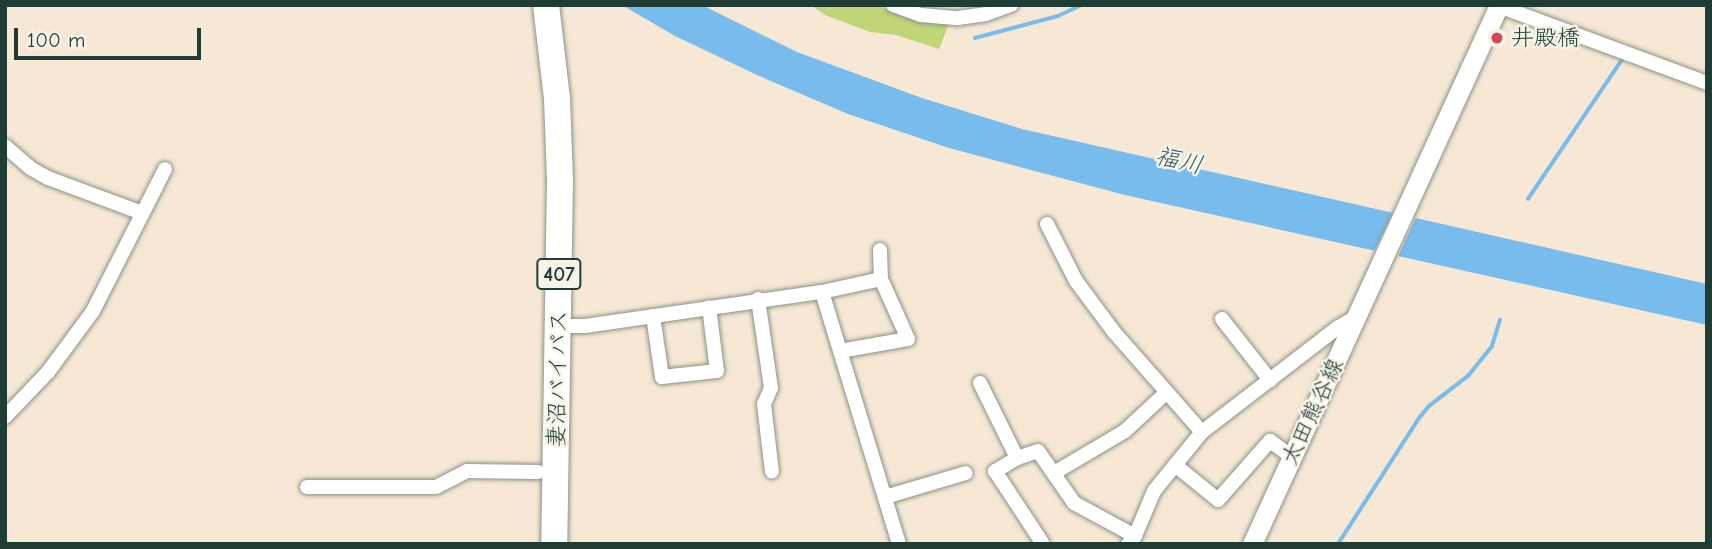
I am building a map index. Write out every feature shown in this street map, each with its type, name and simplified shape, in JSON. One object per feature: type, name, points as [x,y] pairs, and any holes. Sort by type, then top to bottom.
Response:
[{"type":"highway","name":"妻沼バイパス","points":[[530,5],[536,46],[542,181],[536,544]]},
{"type":"highway","name":"妻沼バイパス","points":[[546,5],[557,98],[560,178],[554,544]]},
{"type":"main road","name":"太田熊谷線","points":[[1252,544],[1499,5]]},
{"type":"street","points":[[893,5],[921,15],[958,18],[986,14],[1011,5]]},
{"type":"street","points":[[1499,5],[1707,83]]},
{"type":"street","points":[[5,146],[30,168],[48,178],[142,212]]},
{"type":"street","points":[[5,417],[48,372],[93,311],[165,169]]},
{"type":"street","points":[[1047,224],[1076,281],[1114,332],[1202,432]]},
{"type":"street","points":[[840,351],[908,339],[881,279],[880,250]]},
{"type":"street","points":[[559,326],[585,326],[758,299],[822,292],[881,279]]},
{"type":"street","points":[[822,292],[899,544]]},
{"type":"street","points":[[758,299],[771,388],[764,404],[772,472]]},
{"type":"street","points":[[653,316],[662,377],[717,371],[709,307]]},
{"type":"street","points":[[1043,544],[995,471],[1017,458],[1038,451],[1074,503],[1131,540],[1154,491],[1202,432],[1356,317]]},
{"type":"street","points":[[1222,319],[1270,380]]},
{"type":"street","points":[[980,383],[1017,458]]},
{"type":"street","points":[[1054,474],[1125,431],[1167,392]]},
{"type":"street","points":[[5,395],[20,402]]},
{"type":"street","points":[[1175,465],[1218,500],[1270,441],[1292,457]]},
{"type":"street","points":[[307,487],[436,487],[467,471],[538,472]]},
{"type":"street","points":[[885,497],[966,473]]},
{"type":"green space","points":[[811,5],[876,5],[903,16],[949,24],[939,49],[896,35],[870,32],[825,15]]},
{"type":"water","points":[[622,5],[702,5],[797,52],[922,98],[1022,129],[1707,284],[1707,325],[1125,195],[949,148],[848,114],[757,75],[675,36]]},
{"type":"pier","points":[[1394,210],[1417,215],[1397,259],[1373,254]]},
{"type":"waterway","points":[[975,38],[1058,16],[1082,5]]},
{"type":"waterway","points":[[1528,199],[1623,58]]},
{"type":"waterway","points":[[1338,544],[1420,417],[1428,407],[1468,376],[1492,346],[1500,320]]},
{"type":"place","name":"井殿橋","points":[[1497,38]]},
{"type":"water label","name":"福川","points":[[1179,161]]}]
